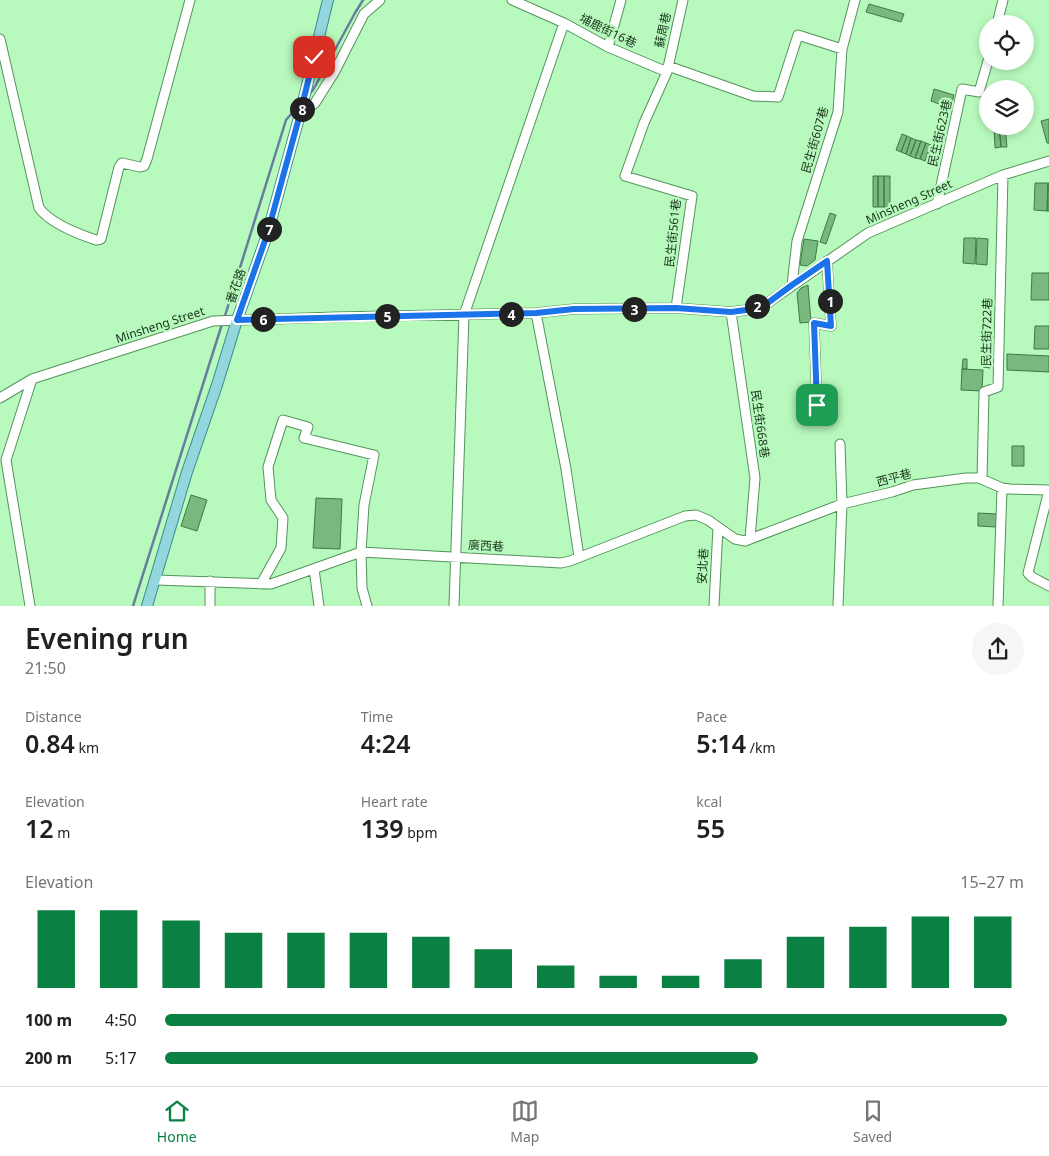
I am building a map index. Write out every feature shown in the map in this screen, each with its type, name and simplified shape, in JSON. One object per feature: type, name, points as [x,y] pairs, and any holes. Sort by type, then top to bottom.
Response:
[{"type":"main road","name":"番花路","points":[[147,606],[187,472],[267,235],[300,114],[328,0]]},
{"type":"street","points":[[0,39],[40,208],[45,215],[56,223],[96,240],[101,239],[119,167],[122,163],[140,167],[144,166],[147,159],[190,0]]},
{"type":"street","points":[[300,114],[315,103],[335,70],[364,14],[380,0]]},
{"type":"street","name":"埔鹿街16巷","points":[[512,0],[608,47],[668,69],[753,96],[778,97],[798,35],[842,49]]},
{"type":"street","points":[[608,47],[621,0]]},
{"type":"street","name":"蘇周巷","points":[[668,69],[683,0]]},
{"type":"street","name":"民生街607巷","points":[[792,285],[797,241],[838,112],[842,49],[855,0]]},
{"type":"street","points":[[999,15],[1003,0]]},
{"type":"street","points":[[454,606],[464,315],[564,24]]},
{"type":"street","name":"民生街561巷","points":[[668,69],[644,123],[625,176],[692,196],[676,308]]},
{"type":"street","name":"民生街623巷","points":[[937,204],[962,88],[980,92],[986,70]]},
{"type":"street","name":"Minsheng Street","points":[[0,398],[32,379],[213,321],[536,313],[574,309],[676,308],[731,312],[746,310],[769,302],[868,233],[1003,175],[1049,161]]},
{"type":"street","name":"民生街722巷","points":[[982,479],[984,392],[998,387],[1003,175]]},
{"type":"street","points":[[817,405],[814,323],[831,326],[827,261]]},
{"type":"street","name":"民生街668巷","points":[[731,312],[755,478],[750,539]]},
{"type":"street","points":[[536,313],[566,468],[579,558]]},
{"type":"street","points":[[30,606],[6,460],[32,379]]},
{"type":"street","points":[[261,584],[281,548],[283,518],[271,500],[268,467],[283,420],[308,427],[304,438],[374,455],[364,504],[361,552],[362,588],[367,606]]},
{"type":"street","points":[[838,606],[842,504],[840,444]]},
{"type":"street","name":"西平巷","points":[[750,539],[842,504],[892,492],[912,485],[979,478],[1002,488],[1049,490],[1028,573],[1049,586]]},
{"type":"street","points":[[998,606],[1002,488]]},
{"type":"street","name":"廣西巷","points":[[156,580],[271,584],[361,552],[570,561],[685,516],[696,516],[708,520],[735,539],[746,541],[750,539]]},
{"type":"street","name":"安北巷","points":[[714,606],[718,527]]},
{"type":"street","points":[[314,569],[318,606]]},
{"type":"street","points":[[210,581],[210,606]]},
{"type":"building","points":[[869,4],[904,14],[901,22],[866,12]]},
{"type":"building","points":[[934,89],[954,95],[950,108],[931,101]]},
{"type":"building","points":[[1049,119],[1049,143],[1047,143],[1041,121]]},
{"type":"building","points":[[902,134],[907,136],[901,152],[896,150]]},
{"type":"building","points":[[994,135],[1000,135],[1001,147],[995,148]]},
{"type":"building","points":[[1000,135],[1006,135],[1007,147],[1001,147]]},
{"type":"building","points":[[907,136],[911,138],[906,154],[901,152]]},
{"type":"building","points":[[911,138],[916,140],[910,156],[906,154]]},
{"type":"building","points":[[916,140],[921,141],[915,158],[910,156]]},
{"type":"building","points":[[921,141],[926,143],[920,159],[915,158]]},
{"type":"building","points":[[926,143],[931,145],[925,161],[920,159]]},
{"type":"building","points":[[931,145],[936,147],[930,163],[925,161]]},
{"type":"building","points":[[936,147],[941,149],[935,165],[930,163]]},
{"type":"building","points":[[873,176],[878,176],[878,207],[873,207]]},
{"type":"building","points":[[878,176],[884,176],[884,207],[878,207]]},
{"type":"building","points":[[884,176],[890,176],[890,207],[884,207]]},
{"type":"building","points":[[1035,183],[1048,183],[1047,211],[1034,210]]},
{"type":"building","points":[[1048,183],[1049,211],[1047,211]]},
{"type":"building","points":[[830,213],[836,215],[826,244],[820,242]]},
{"type":"building","points":[[964,238],[976,238],[975,264],[963,263]]},
{"type":"building","points":[[977,238],[988,239],[987,265],[976,264]]},
{"type":"building","points":[[804,239],[818,241],[815,260],[807,266],[800,265]]},
{"type":"building","points":[[1032,273],[1049,273],[1049,300],[1031,300]]},
{"type":"building","points":[[808,285],[811,322],[800,323],[797,293],[801,288]]},
{"type":"building","points":[[1035,326],[1049,326],[1049,349],[1034,349]]},
{"type":"building","points":[[1007,354],[1049,356],[1049,372],[1007,370]]},
{"type":"building","points":[[984,357],[990,358],[990,368],[983,367]]},
{"type":"building","points":[[963,359],[967,359],[967,369],[962,369]]},
{"type":"building","points":[[962,369],[983,370],[982,391],[961,390]]},
{"type":"building","points":[[1012,446],[1024,446],[1024,466],[1012,466]]},
{"type":"building","points":[[191,495],[207,500],[197,531],[181,526]]},
{"type":"building","points":[[316,498],[342,499],[340,549],[313,548]]},
{"type":"building","points":[[978,513],[997,514],[996,527],[978,526]]},
{"type":"waterway","points":[[309,94],[363,0]]},
{"type":"waterway","points":[[224,319],[286,120],[298,106]]},
{"type":"waterway","points":[[133,606],[222,324]]},
{"type":"route","points":[[314,57],[267,235],[237,320],[536,313],[574,309],[676,308],[731,312],[746,310],[769,302],[827,261],[831,326],[814,323],[817,405]]}]
